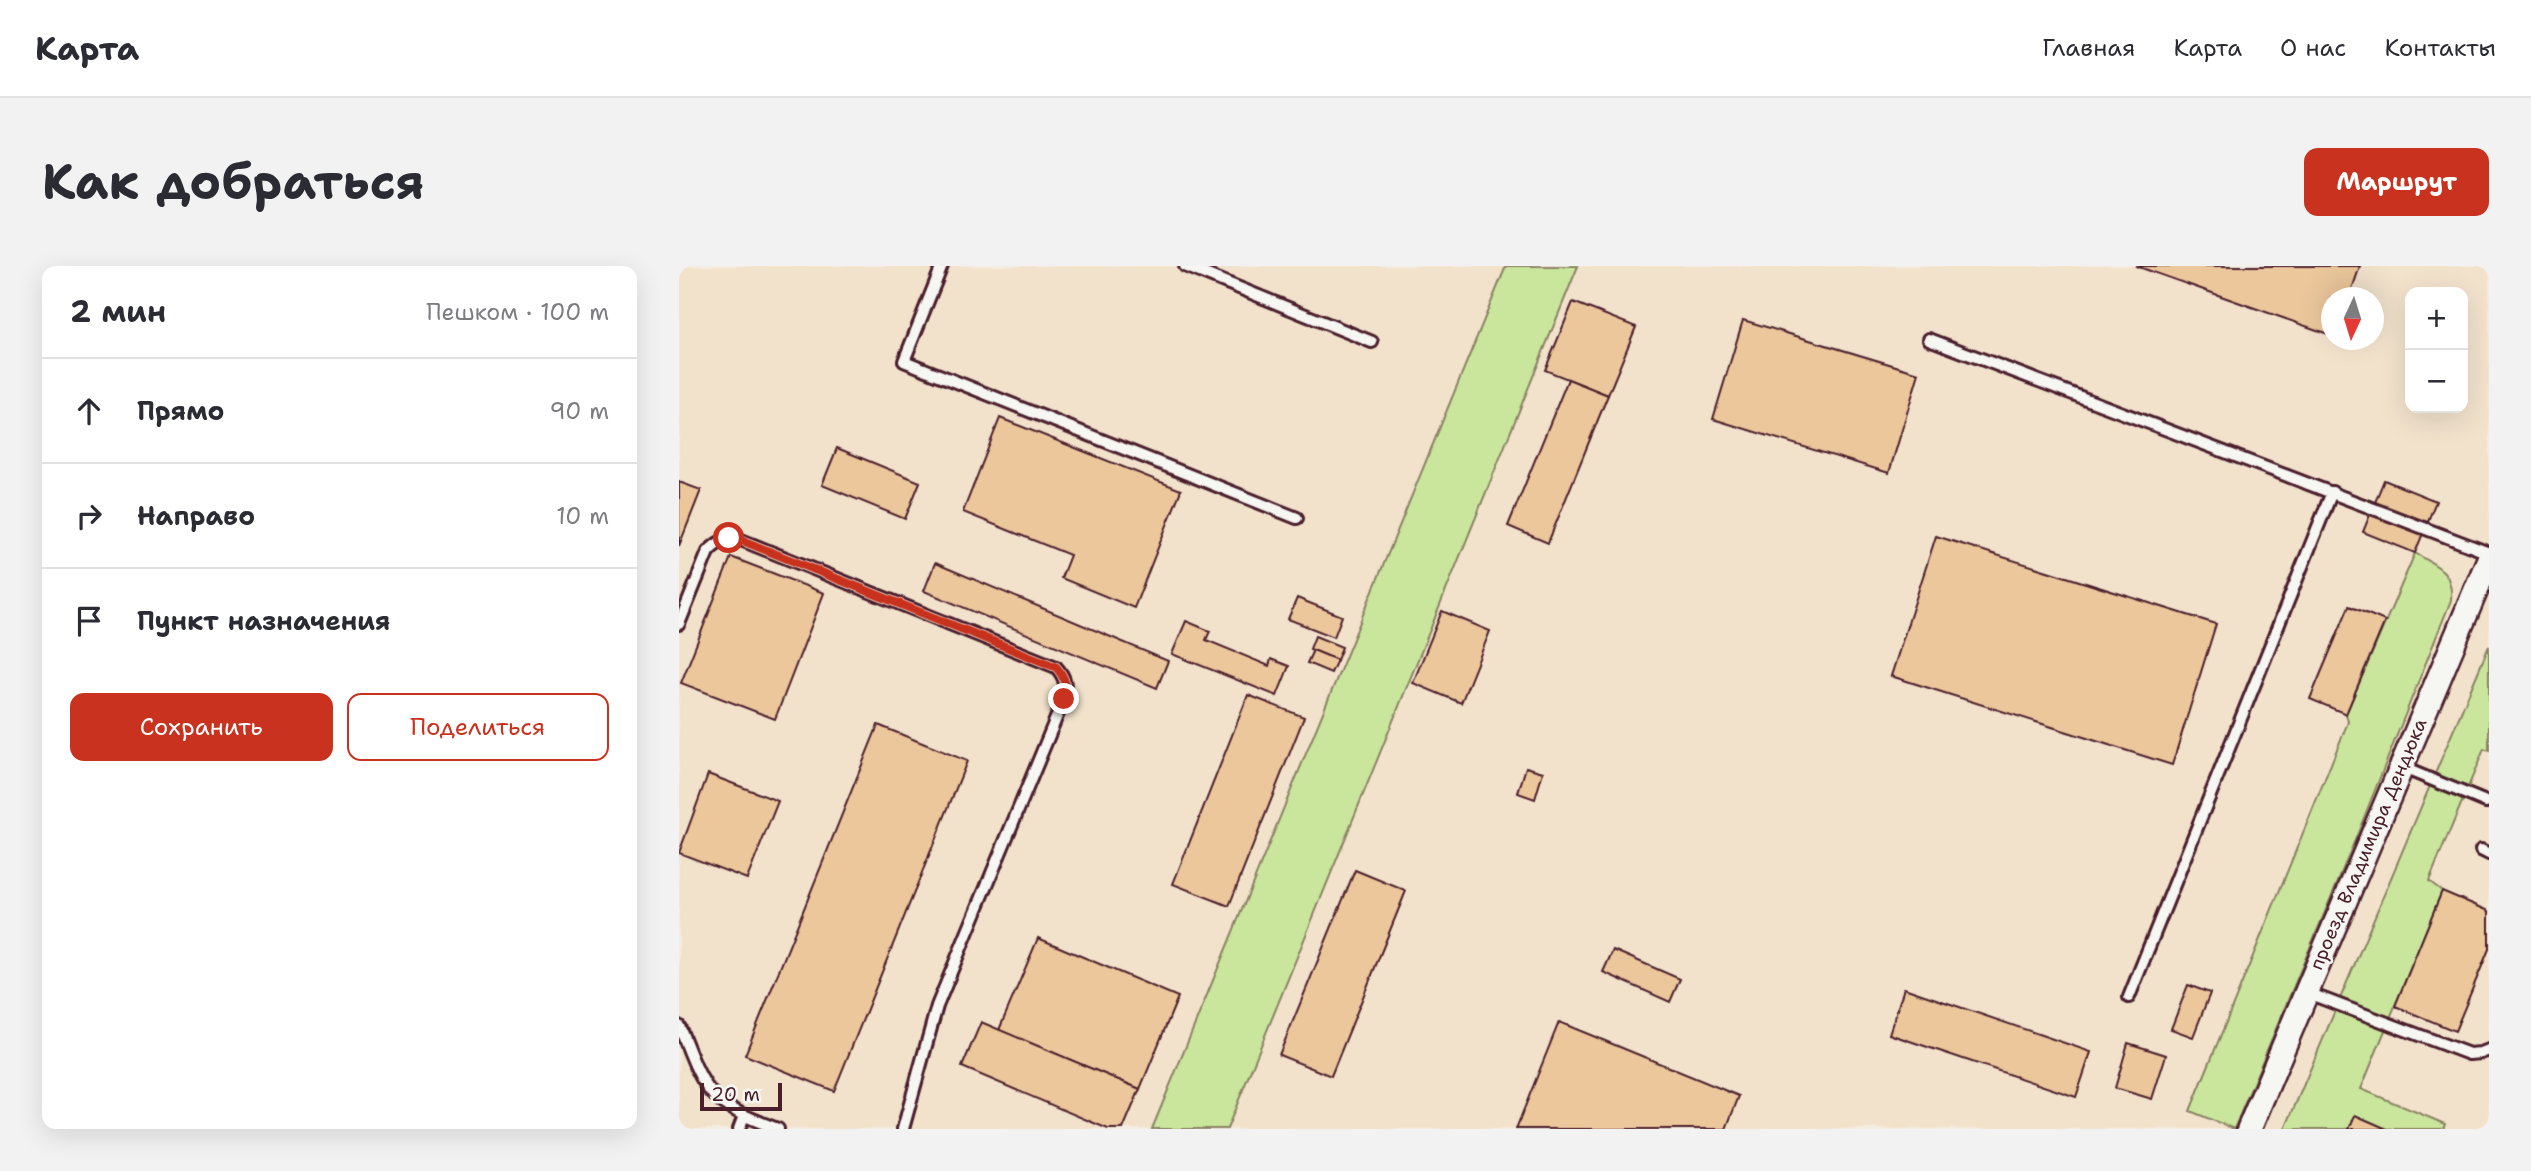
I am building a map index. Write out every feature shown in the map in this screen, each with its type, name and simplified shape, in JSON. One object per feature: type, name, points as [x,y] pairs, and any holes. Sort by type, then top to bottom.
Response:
[{"type":"street","name":"проезд Владимира Дендюка","points":[[2249,1129],[2489,559]]},
{"type":"lane","points":[[942,266],[904,361],[1297,518]]},
{"type":"lane","points":[[1185,266],[1372,342]]},
{"type":"lane","points":[[1929,339],[2489,553]]},
{"type":"lane","points":[[2129,997],[2332,492]]},
{"type":"lane","points":[[679,624],[708,552],[716,543],[729,538],[741,540],[1056,667],[1063,674],[1066,685],[1064,699],[937,1006],[903,1129]]},
{"type":"lane","points":[[2401,767],[2486,802]]},
{"type":"lane","points":[[2305,992],[2469,1054],[2489,1050]]},
{"type":"lane","points":[[679,1026],[708,1089],[744,1116],[778,1129]]},
{"type":"lane","points":[[739,1129],[744,1116]]},
{"type":"shaded area","points":[[679,266],[2489,266],[2489,1129],[679,1129]]},
{"type":"green space","points":[[1506,266],[1578,266],[1227,1129],[1152,1129]]},
{"type":"green space","points":[[2415,553],[2437,566],[2447,576],[2451,600],[2355,840],[2234,1129],[2190,1111],[2348,722],[2346,714]]},
{"type":"green space","points":[[2489,646],[2489,751],[2484,749],[2429,881],[2442,891],[2361,1089],[2445,1124],[2443,1129],[2285,1129]]},
{"type":"building","points":[[2136,266],[2360,266],[2353,287],[2321,287],[2321,331]]},
{"type":"building","points":[[1573,302],[1636,327],[1608,395],[1545,370]]},
{"type":"building","points":[[1743,320],[1919,373],[1889,473],[1713,419]]},
{"type":"building","points":[[1568,379],[1608,395],[1548,543],[1508,526]]},
{"type":"building","points":[[1000,418],[1181,490],[1134,608],[1061,578],[1070,555],[963,512]]},
{"type":"building","points":[[837,448],[920,482],[905,519],[822,485]]},
{"type":"building","points":[[2384,480],[2436,501],[2415,553],[2363,532]]},
{"type":"building","points":[[679,482],[701,490],[679,546]]},
{"type":"building","points":[[1936,536],[2216,624],[2172,765],[1891,676]]},
{"type":"building","points":[[731,557],[824,593],[775,719],[681,683]]},
{"type":"building","points":[[935,563],[1168,661],[1157,688],[924,591]]},
{"type":"building","points":[[1297,598],[1342,616],[1334,637],[1288,619]]},
{"type":"building","points":[[2349,606],[2385,621],[2346,714],[2310,699]]},
{"type":"building","points":[[1442,611],[1490,631],[1461,703],[1413,683]]},
{"type":"building","points":[[1186,621],[1210,631],[1206,640],[1269,666],[1271,659],[1289,666],[1277,696],[1172,654]]},
{"type":"building","points":[[1315,636],[1342,647],[1337,660],[1310,649]]},
{"type":"building","points":[[1313,650],[1337,660],[1331,673],[1307,663]]},
{"type":"building","points":[[1248,695],[1304,717],[1229,906],[1173,884]]},
{"type":"building","points":[[878,725],[967,761],[834,1091],[745,1055]]},
{"type":"building","points":[[1526,767],[1543,772],[1535,799],[1518,793]]},
{"type":"building","points":[[708,774],[778,801],[747,879],[679,853]]},
{"type":"building","points":[[1355,870],[1406,891],[1331,1076],[1279,1055]]},
{"type":"building","points":[[2442,891],[2489,911],[2489,949],[2455,1031],[2395,1006]]},
{"type":"building","points":[[1038,938],[1178,997],[1140,1089],[999,1030]]},
{"type":"building","points":[[1613,950],[1680,979],[1670,1002],[1603,972]]},
{"type":"building","points":[[2188,985],[2210,993],[2193,1037],[2171,1029]]},
{"type":"building","points":[[1904,988],[2091,1052],[2076,1097],[1889,1034]]},
{"type":"building","points":[[981,1022],[1140,1089],[1123,1129],[1108,1129],[962,1067]]},
{"type":"building","points":[[1559,1022],[1739,1096],[1726,1129],[1516,1129]]},
{"type":"building","points":[[2128,1043],[2166,1055],[2152,1099],[2115,1088]]},
{"type":"building","points":[[2355,1115],[2387,1129],[2349,1129]]},
{"type":"route","points":[[729,538],[741,540],[1056,667],[1063,674],[1066,685],[1064,699]]}]
